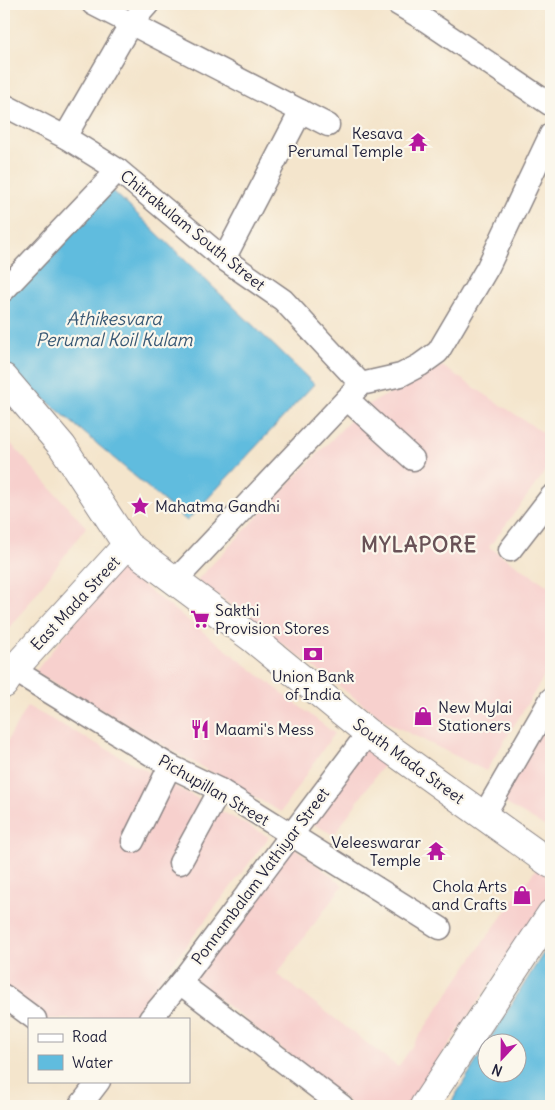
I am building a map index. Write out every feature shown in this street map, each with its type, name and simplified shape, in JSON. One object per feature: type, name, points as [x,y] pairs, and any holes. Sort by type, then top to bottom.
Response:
[{"type":"street","points":[[93,4],[328,125]]},
{"type":"street","points":[[65,137],[131,23],[148,4]]},
{"type":"street","points":[[398,4],[425,20],[551,105]]},
{"type":"street","name":"Chitrakulam South Street","points":[[4,105],[65,137],[118,170],[224,259],[282,300],[354,391],[413,460]]},
{"type":"street","points":[[224,259],[301,111]]},
{"type":"street","points":[[176,580],[354,391],[400,375],[420,365],[438,352],[488,267],[551,134]]},
{"type":"street","points":[[4,290],[118,170]]},
{"type":"street","points":[[4,378],[62,446],[127,545]]},
{"type":"street","points":[[510,550],[551,497]]},
{"type":"street","name":"South Mada Street","points":[[127,545],[252,638],[368,732],[551,864]]},
{"type":"street","name":"East Mada Street","points":[[7,672],[127,545]]},
{"type":"street","name":"Pichupillan Street","points":[[7,672],[170,766],[220,790],[440,928]]},
{"type":"street","points":[[484,815],[551,699]]},
{"type":"street","name":"Ponnambalam Vathiyar Street","points":[[151,1018],[180,983],[368,732]]},
{"type":"street","points":[[133,841],[170,766]]},
{"type":"street","points":[[180,863],[220,790]]},
{"type":"street","points":[[424,1106],[551,914]]},
{"type":"street","points":[[180,983],[342,1106]]},
{"type":"street","points":[[4,996],[34,1018]]},
{"type":"street","points":[[80,1106],[97,1082]]},
{"type":"shaded area","points":[[442,366],[551,438],[551,464],[489,547],[551,588],[551,665],[486,771],[387,722],[197,580],[362,408]]},
{"type":"shaded area","points":[[4,436],[86,527],[4,636]]},
{"type":"shaded area","points":[[119,567],[334,733],[281,812],[35,672]]},
{"type":"shaded area","points":[[27,706],[269,837],[131,1018],[40,1018],[4,991],[4,747]]},
{"type":"shaded area","points":[[551,714],[551,830],[498,799]]},
{"type":"shaded area","points":[[361,747],[387,760],[334,835],[309,822]]},
{"type":"shaded area","points":[[291,845],[343,885],[277,974],[398,1067],[538,866],[551,882],[551,893],[408,1106],[353,1106],[189,975]]},
{"type":"water","name":"Athikesvara Perumal Koil Kulam","points":[[111,189],[314,384],[187,521],[4,364],[4,299]]},
{"type":"water","points":[[551,941],[551,1106],[449,1106],[478,1059],[478,1082],[528,1082],[528,1032],[494,1032]]},
{"type":"place","name":"Kesava Perumal Temple","points":[[418,142]]},
{"type":"place","name":"Mahatma Gandhi","points":[[140,506]]},
{"type":"place","name":"Sakthi Provision Stores","points":[[200,619]]},
{"type":"place","name":"Union Bank of India","points":[[313,654]]},
{"type":"place","name":"New Mylai Stationers","points":[[423,716]]},
{"type":"place","name":"Maami's Mess","points":[[200,729]]},
{"type":"place","name":"Veleeswarar Temple","points":[[436,851]]},
{"type":"place","name":"Chola Arts and Crafts","points":[[522,895]]},
{"type":"district","name":"MYLAPORE","points":[[419,544]]}]
